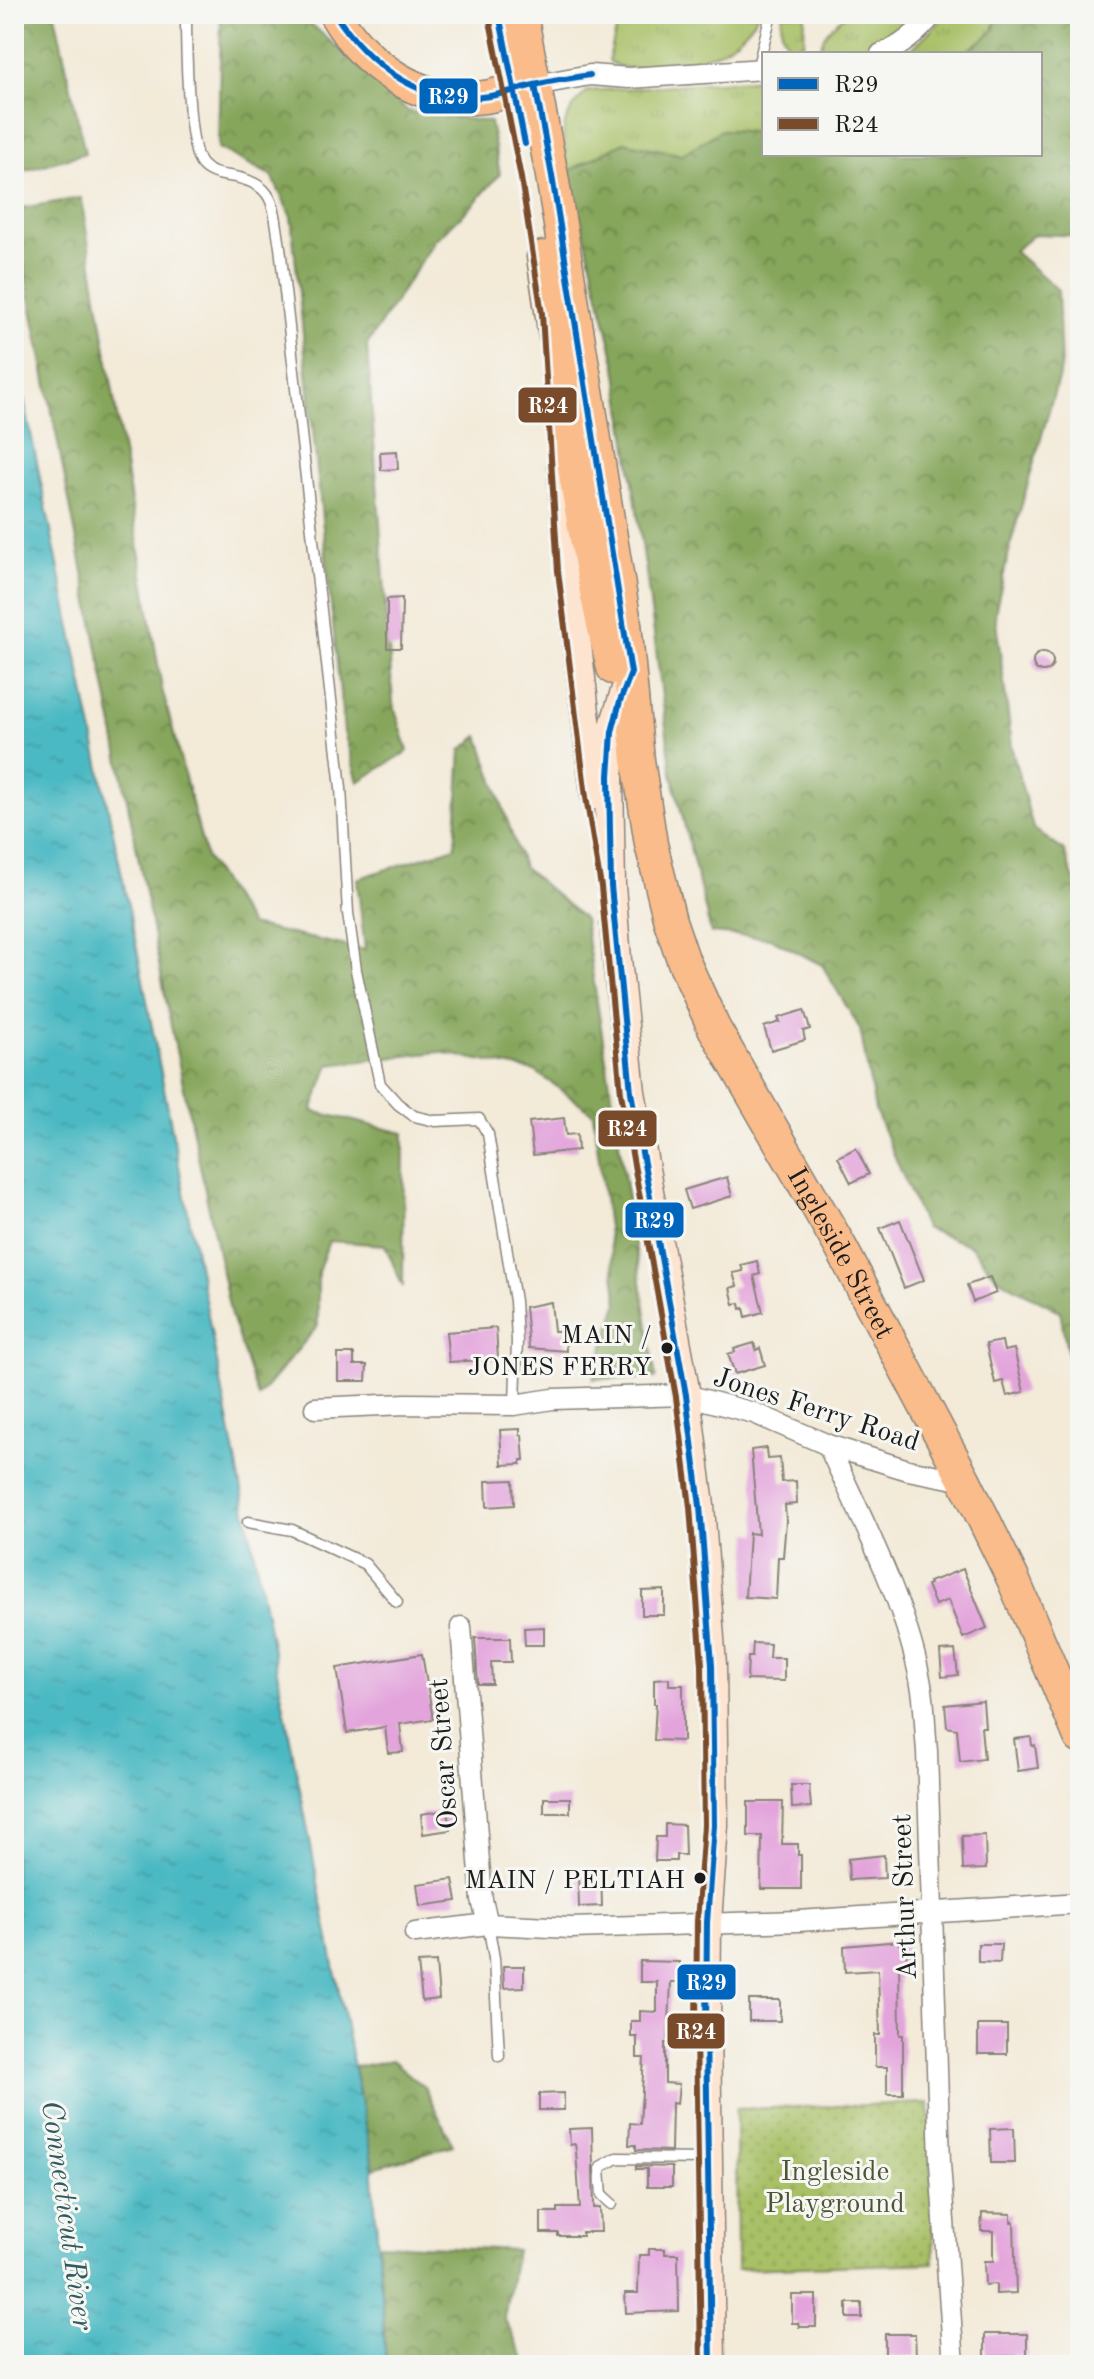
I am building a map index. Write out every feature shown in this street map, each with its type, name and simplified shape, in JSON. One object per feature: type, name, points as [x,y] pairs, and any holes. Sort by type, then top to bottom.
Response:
[{"type":"main road","points":[[335,14],[364,52],[393,76],[414,87],[435,95],[460,98],[486,97],[525,87]]},
{"type":"main road","points":[[499,14],[552,176],[614,624]]},
{"type":"main road","points":[[521,14],[531,176],[552,313],[614,624]]},
{"type":"main road","points":[[552,313],[568,570],[596,796],[611,886],[631,1092],[686,1395],[700,1506],[712,1665],[714,1825],[707,1922],[711,2365]]},
{"type":"main road","name":"Ingleside Street","points":[[614,624],[651,844],[670,921],[701,1002],[840,1246],[965,1481],[1013,1579],[1080,1736]]},
{"type":"main road","points":[[611,886],[609,776],[612,732],[626,687]]},
{"type":"street","points":[[887,52],[922,28],[933,14]]},
{"type":"street","points":[[525,87],[590,75],[629,78],[760,69]]},
{"type":"street","name":"Jones Ferry Road","points":[[315,1408],[406,1404],[514,1405],[553,1399],[686,1395],[754,1413],[828,1445],[908,1470],[965,1481]]},
{"type":"street","name":"Arthur Street","points":[[828,1445],[890,1583],[922,1690],[927,1751],[940,2163],[954,2365]]},
{"type":"street","name":"Oscar Street","points":[[461,1627],[480,1884],[488,1924]]},
{"type":"street","points":[[415,1933],[488,1924],[571,1928],[798,1921],[1080,1903]]},
{"type":"lane","points":[[186,14],[193,144],[200,164],[216,174],[246,178],[265,189],[273,207],[341,788],[348,913],[356,970],[380,1084],[414,1116],[435,1121],[479,1119],[488,1134],[515,1301],[514,1405]]},
{"type":"lane","points":[[763,52],[771,14]]},
{"type":"lane","points":[[248,1522],[292,1530],[365,1564],[397,1602]]},
{"type":"lane","points":[[488,1924],[494,1958],[499,2056]]},
{"type":"lane","points":[[612,2204],[602,2195],[600,2169],[613,2159],[708,2159]]},
{"type":"green space","points":[[14,14],[55,14],[85,153],[14,174]]},
{"type":"green space","points":[[221,14],[306,14],[308,21],[408,111],[490,122],[500,174],[473,205],[435,240],[367,345],[393,703],[408,751],[358,782],[344,732],[291,217],[272,176],[218,148]]},
{"type":"green space","points":[[620,14],[758,14],[738,39],[714,54],[673,64],[631,68],[618,66],[609,59]]},
{"type":"green space","points":[[783,14],[805,14],[804,42],[792,48],[782,32]]},
{"type":"green space","points":[[846,14],[919,14],[888,39],[856,52],[825,52],[821,47],[830,28]]},
{"type":"green space","points":[[948,14],[997,14],[993,31],[969,52],[908,52]]},
{"type":"green space","points":[[997,14],[1080,14],[1080,236],[1035,234],[1014,251],[1058,290],[1061,369],[1012,539],[995,613],[1013,753],[1033,828],[1064,851],[1080,898],[1080,1399],[1073,1385],[1060,1311],[997,1278],[971,1246],[925,1228],[875,1110],[860,1029],[822,965],[770,938],[711,933],[672,774],[616,366],[569,171],[624,142],[681,155],[722,130],[762,132],[762,156],[1042,156],[1042,52],[967,52],[993,31]]},
{"type":"green space","points":[[762,79],[762,132],[722,130],[681,155],[624,142],[569,171],[564,127],[571,110],[587,91]]},
{"type":"green space","points":[[81,198],[162,689],[206,857],[250,925],[365,950],[357,879],[455,847],[461,750],[479,736],[523,867],[584,919],[656,1378],[593,1379],[618,1304],[593,1113],[535,1071],[439,1052],[329,1065],[312,1111],[404,1133],[403,1287],[385,1245],[329,1241],[318,1272],[318,1326],[258,1397],[231,1316],[171,1026],[14,216],[14,209]]},
{"type":"green space","points":[[392,2060],[425,2088],[453,2145],[373,2168],[354,2067]]},
{"type":"green space","name":"Ingleside Playground","points":[[929,2103],[934,2263],[737,2269],[736,2109]]},
{"type":"green space","points":[[378,2244],[516,2250],[504,2318],[527,2365],[386,2365]]},
{"type":"water","name":"Connecticut River","points":[[14,351],[135,939],[372,2161],[386,2365],[14,2365]]},
{"type":"building","points":[[397,451],[398,469],[381,470],[380,452]]},
{"type":"building","points":[[402,598],[401,648],[387,648],[387,599]]},
{"type":"building","points":[[1043,652],[1050,655],[1053,662],[1050,669],[1043,672],[1036,669],[1033,662],[1036,655]]},
{"type":"building","points":[[804,1010],[810,1029],[803,1031],[805,1040],[771,1050],[764,1027],[780,1022],[778,1018]]},
{"type":"building","points":[[564,1118],[566,1135],[577,1134],[578,1150],[533,1155],[529,1122]]},
{"type":"building","points":[[856,1148],[869,1174],[851,1183],[838,1157]]},
{"type":"building","points":[[727,1177],[732,1196],[690,1209],[684,1190]]},
{"type":"building","points":[[900,1220],[924,1280],[904,1288],[880,1228]]},
{"type":"building","points":[[757,1261],[760,1274],[754,1276],[763,1312],[746,1317],[740,1303],[734,1304],[730,1288],[737,1286],[733,1273],[743,1271],[741,1265]]},
{"type":"building","points":[[990,1277],[996,1293],[973,1302],[967,1285]]},
{"type":"building","points":[[551,1302],[554,1331],[565,1331],[566,1351],[529,1348],[525,1307]]},
{"type":"building","points":[[496,1328],[498,1359],[449,1362],[446,1332]]},
{"type":"building","points":[[1002,1341],[1004,1351],[1014,1349],[1024,1392],[1007,1396],[1003,1381],[995,1383],[986,1344]]},
{"type":"building","points":[[754,1343],[756,1350],[760,1348],[765,1365],[735,1374],[728,1354]]},
{"type":"building","points":[[338,1354],[354,1354],[354,1365],[367,1365],[366,1381],[338,1381]]},
{"type":"building","points":[[520,1429],[524,1460],[521,1464],[502,1465],[500,1430]]},
{"type":"building","points":[[766,1448],[767,1459],[780,1458],[782,1482],[796,1481],[797,1504],[785,1505],[783,1557],[778,1557],[776,1599],[745,1597],[749,1533],[758,1534],[751,1450]]},
{"type":"building","points":[[513,1480],[514,1505],[487,1507],[486,1481]]},
{"type":"building","points":[[963,1569],[987,1628],[963,1638],[948,1600],[935,1605],[927,1585]]},
{"type":"building","points":[[664,1590],[664,1615],[642,1615],[642,1591]]},
{"type":"building","points":[[544,1627],[544,1645],[525,1645],[524,1628]]},
{"type":"building","points":[[475,1638],[510,1638],[511,1662],[491,1662],[492,1684],[478,1684]]},
{"type":"building","points":[[753,1643],[770,1644],[769,1658],[784,1658],[784,1681],[747,1680],[748,1657],[752,1657]]},
{"type":"building","points":[[955,1650],[958,1675],[942,1677],[940,1651]]},
{"type":"building","points":[[422,1654],[433,1719],[400,1724],[403,1752],[388,1753],[385,1727],[347,1733],[337,1668]]},
{"type":"building","points":[[669,1678],[669,1685],[683,1685],[683,1741],[654,1740],[654,1679]]},
{"type":"building","points":[[983,1701],[985,1727],[981,1727],[984,1759],[960,1762],[957,1729],[947,1727],[945,1705]]},
{"type":"building","points":[[1031,1737],[1038,1768],[1018,1771],[1014,1739]]},
{"type":"building","points":[[791,1785],[809,1785],[811,1807],[792,1808]]},
{"type":"building","points":[[544,1798],[570,1798],[570,1813],[544,1813]]},
{"type":"building","points":[[748,1802],[783,1802],[782,1844],[798,1844],[801,1889],[761,1889],[762,1836],[748,1836]]},
{"type":"building","points":[[447,1810],[450,1830],[423,1834],[421,1814]]},
{"type":"building","points":[[665,1824],[684,1825],[685,1855],[676,1855],[676,1861],[655,1861],[656,1837],[665,1837]]},
{"type":"building","points":[[985,1835],[986,1869],[963,1870],[962,1836]]},
{"type":"building","points":[[884,1855],[885,1878],[849,1880],[848,1859]]},
{"type":"building","points":[[578,1870],[601,1870],[602,1906],[579,1907]]},
{"type":"building","points":[[453,1879],[457,1901],[420,1906],[417,1884]]},
{"type":"building","points":[[899,1941],[899,1944],[905,1943],[907,1961],[899,1962],[903,2094],[887,2094],[887,2067],[875,2067],[875,2035],[880,2035],[878,1970],[845,1972],[844,1946]]},
{"type":"building","points":[[978,1944],[1001,1944],[1000,1963],[978,1962]]},
{"type":"building","points":[[640,1961],[679,1962],[678,1982],[671,1982],[668,2043],[665,2043],[665,2083],[679,2084],[677,2104],[672,2103],[671,2151],[636,2150],[636,2145],[629,2145],[630,2123],[640,2124],[644,2058],[637,2058],[637,2037],[631,2037],[631,2021],[640,2021],[640,2011],[657,2012],[657,1982],[640,1982]]},
{"type":"building","points":[[436,1962],[439,1999],[422,2001],[418,1963]]},
{"type":"building","points":[[503,1966],[524,1966],[524,1987],[504,1988]]},
{"type":"building","points":[[749,2000],[780,2000],[780,2021],[749,2021]]},
{"type":"building","points":[[978,2025],[1007,2025],[1007,2054],[978,2054]]},
{"type":"building","points":[[564,2093],[564,2110],[539,2110],[539,2094]]},
{"type":"building","points":[[592,2128],[594,2208],[600,2208],[601,2232],[582,2232],[582,2236],[541,2233],[541,2212],[580,2208],[576,2151],[575,2144],[570,2145],[569,2129]]},
{"type":"building","points":[[1014,2128],[1015,2163],[991,2163],[990,2129]]},
{"type":"building","points":[[636,2166],[672,2167],[672,2187],[647,2187],[647,2169],[636,2169]]},
{"type":"building","points":[[982,2213],[1011,2214],[1011,2222],[1014,2222],[1016,2293],[996,2294],[996,2284],[985,2285],[984,2261],[993,2261],[993,2231],[981,2231]]},
{"type":"building","points":[[649,2249],[665,2249],[665,2254],[678,2254],[679,2311],[626,2313],[625,2293],[638,2293],[639,2255],[649,2255]]},
{"type":"building","points":[[792,2295],[816,2295],[816,2327],[799,2327],[798,2323],[792,2323]]},
{"type":"building","points":[[847,2303],[862,2303],[862,2318],[847,2318]]},
{"type":"building","points":[[885,2334],[915,2334],[916,2356],[885,2357]]},
{"type":"building","points":[[985,2334],[1027,2334],[1027,2356],[985,2357]]},
{"type":"transit line","name":"R29","points":[[335,14],[379,64],[416,87],[437,94],[459,98],[488,96],[590,75]]},
{"type":"transit line","name":"R29","points":[[499,14],[525,144]]},
{"type":"transit line","name":"R24","points":[[489,16],[521,178],[542,314],[558,571],[586,797],[601,887],[621,1093],[676,1397],[690,1507],[702,1665],[704,1825],[697,1922],[696,2030],[701,2365]]},
{"type":"transit line","name":"R29","points":[[535,85],[631,673],[612,732],[609,776],[611,886],[631,1092],[686,1395],[700,1506],[712,1665],[714,1825],[707,1922],[706,2030],[711,2365]]},
{"type":"place","name":"MAIN / JONES FERRY","points":[[667,1348]]},
{"type":"place","name":"MAIN / PELTIAH","points":[[700,1878]]}]
